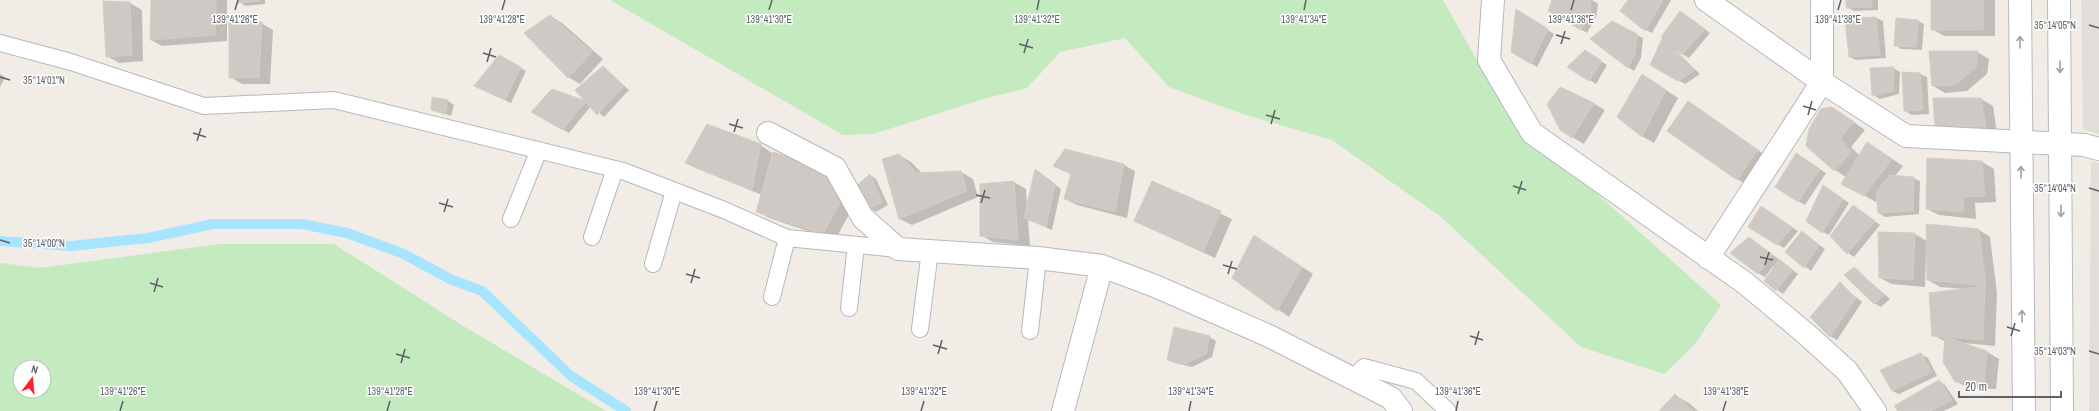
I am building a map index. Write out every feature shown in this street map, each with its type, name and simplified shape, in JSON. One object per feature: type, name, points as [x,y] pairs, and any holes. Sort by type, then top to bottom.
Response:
[{"type":"street","points":[[1493,0],[1489,60],[1532,133],[1745,283],[1842,366],[1875,411]]},
{"type":"street","points":[[1706,0],[1822,82],[1906,136],[2084,145],[2099,149]]},
{"type":"street","points":[[1708,258],[1822,82],[1822,0]]},
{"type":"street","points":[[2020,0],[2020,141],[2024,411]]},
{"type":"street","points":[[2059,0],[2062,411]]},
{"type":"street","points":[[768,133],[835,168],[863,218],[898,249],[1038,258],[1102,266],[1154,286],[1269,336],[1352,380],[1391,398],[1402,411]]},
{"type":"street","points":[[1063,411],[1102,266]]},
{"type":"lane","points":[[0,43],[71,62],[204,106],[334,100],[615,169],[724,210],[787,238],[898,249]]},
{"type":"lane","points":[[511,219],[539,150]]},
{"type":"lane","points":[[592,237],[615,169]]},
{"type":"lane","points":[[653,264],[674,191]]},
{"type":"lane","points":[[772,296],[787,238]]},
{"type":"lane","points":[[849,308],[856,245]]},
{"type":"lane","points":[[920,329],[930,251]]},
{"type":"lane","points":[[1030,331],[1038,258]]},
{"type":"lane","points":[[1352,380],[1364,367],[1416,381],[1448,411]]},
{"type":"shaded area","points":[[2081,0],[2099,0],[2099,134],[2083,130]]},
{"type":"shaded area","points":[[2091,161],[2099,163],[2099,411],[2089,411]]},
{"type":"green space","points":[[610,0],[1443,0],[1506,112],[1721,305],[1694,345],[1664,374],[1581,347],[1441,217],[1332,140],[1243,114],[1169,87],[1125,38],[1060,52],[1027,88],[987,98],[873,134],[843,135]]},
{"type":"green space","points":[[220,244],[334,244],[465,327],[606,411],[0,411],[0,263],[40,268]]},
{"type":"building","points":[[151,0],[216,0],[215,35],[150,40]]},
{"type":"building","points":[[237,0],[259,0],[259,1],[238,3]]},
{"type":"building","points":[[1552,0],[1591,0],[1590,14],[1581,30],[1548,11]]},
{"type":"building","points":[[1628,0],[1663,0],[1645,31],[1620,11]]},
{"type":"building","points":[[1846,0],[1872,0],[1872,7],[1846,8]]},
{"type":"building","points":[[1931,0],[1983,0],[1983,30],[1931,30]]},
{"type":"building","points":[[103,1],[130,2],[132,55],[106,57]]},
{"type":"building","points":[[1516,9],[1548,29],[1531,64],[1511,52]]},
{"type":"building","points":[[1680,11],[1705,29],[1682,55],[1661,37]]},
{"type":"building","points":[[550,15],[592,52],[568,78],[524,33]]},
{"type":"building","points":[[1876,17],[1880,55],[1849,57],[1845,19]]},
{"type":"building","points":[[1896,18],[1918,20],[1916,47],[1894,46]]},
{"type":"building","points":[[229,21],[262,22],[259,77],[229,78]]},
{"type":"building","points":[[1612,21],[1637,34],[1635,54],[1628,68],[1590,39]]},
{"type":"building","points":[[1662,39],[1695,70],[1678,81],[1650,65]]},
{"type":"building","points":[[1585,50],[1602,61],[1589,81],[1567,67]]},
{"type":"building","points":[[1929,51],[1978,51],[1976,67],[1955,85],[1932,86]]},
{"type":"building","points":[[499,55],[521,67],[505,100],[474,86]]},
{"type":"building","points":[[603,66],[624,86],[597,115],[575,90]]},
{"type":"building","points":[[1894,67],[1893,91],[1872,96],[1870,68]]},
{"type":"building","points":[[1902,72],[1920,73],[1923,110],[1904,111]]},
{"type":"building","points":[[1642,74],[1666,90],[1642,137],[1617,117]]},
{"type":"building","points":[[1560,87],[1594,103],[1572,138],[1560,130],[1547,104]]},
{"type":"building","points":[[552,89],[586,101],[563,130],[531,112]]},
{"type":"building","points":[[432,97],[448,100],[445,114],[431,110]]},
{"type":"building","points":[[1933,98],[1981,98],[1986,127],[1935,127]]},
{"type":"building","points":[[1688,101],[1758,150],[1737,180],[1667,131]]},
{"type":"building","points":[[1832,107],[1854,122],[1840,139],[1852,152],[1834,171],[1806,146],[1809,129],[1821,109]]},
{"type":"building","points":[[707,124],[761,144],[752,190],[685,163]]},
{"type":"building","points":[[1867,142],[1892,159],[1864,196],[1841,184]]},
{"type":"building","points":[[1065,149],[1124,164],[1115,212],[1064,199],[1071,174],[1053,166]]},
{"type":"building","points":[[773,152],[815,165],[846,192],[823,234],[756,212]]},
{"type":"building","points":[[1796,153],[1820,169],[1798,202],[1775,187]]},
{"type":"building","points":[[899,154],[916,173],[961,171],[967,191],[899,219],[882,159]]},
{"type":"building","points":[[1927,158],[1982,161],[1985,196],[1963,197],[1964,212],[1926,209]]},
{"type":"building","points":[[1035,169],[1055,184],[1046,227],[1024,218]]},
{"type":"building","points":[[870,174],[882,202],[869,209],[854,188]]},
{"type":"building","points":[[1890,175],[1914,177],[1913,211],[1878,213],[1876,192]]},
{"type":"building","points":[[1014,181],[1018,240],[980,236],[980,184]]},
{"type":"building","points":[[1152,181],[1221,211],[1203,252],[1134,221]]},
{"type":"building","points":[[1823,185],[1843,199],[1822,233],[1806,221]]},
{"type":"building","points":[[1853,205],[1875,221],[1847,254],[1830,236]]},
{"type":"building","points":[[1761,206],[1792,227],[1777,245],[1748,227]]},
{"type":"building","points":[[1926,224],[1979,229],[1986,286],[1927,280]]},
{"type":"building","points":[[1802,231],[1819,245],[1804,268],[1785,252]]},
{"type":"building","points":[[1878,232],[1915,233],[1913,280],[1879,278]]},
{"type":"building","points":[[1254,235],[1302,267],[1277,311],[1232,278]]},
{"type":"building","points":[[1749,237],[1772,255],[1758,274],[1730,253]]},
{"type":"building","points":[[1779,259],[1793,270],[1776,291],[1764,281]]},
{"type":"building","points":[[1854,267],[1884,295],[1874,304],[1844,275]]},
{"type":"building","points":[[1840,282],[1856,298],[1830,337],[1810,317]]},
{"type":"building","points":[[1985,286],[1983,340],[1932,336],[1929,293]]},
{"type":"building","points":[[1174,327],[1210,336],[1206,354],[1185,364],[1167,360]]},
{"type":"building","points":[[1945,337],[1987,351],[1984,383],[1955,382],[1943,362]]},
{"type":"building","points":[[1921,353],[1932,372],[1892,391],[1880,370]]},
{"type":"building","points":[[1939,380],[1952,400],[1930,411],[1898,411],[1894,406]]},
{"type":"building","points":[[1675,394],[1693,411],[1659,411]]},
{"type":"waterway","points":[[0,241],[71,246],[148,238],[213,224],[302,224],[347,233],[404,254],[450,279],[482,291],[571,376],[626,411]]}]
